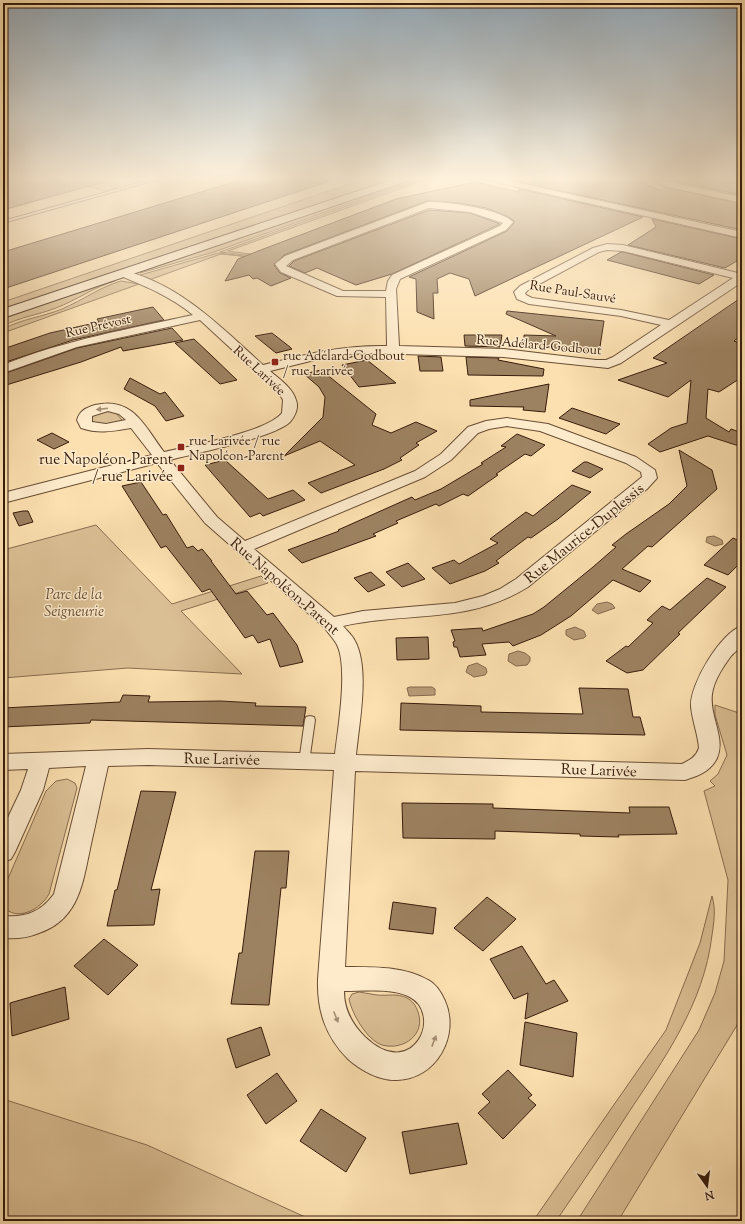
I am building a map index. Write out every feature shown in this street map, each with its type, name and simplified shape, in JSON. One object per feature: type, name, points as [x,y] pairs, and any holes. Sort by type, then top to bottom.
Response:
[{"type":"street","points":[[3,314],[233,236]]},
{"type":"street","points":[[346,236],[289,258],[280,264],[281,267],[338,293],[355,295],[392,294]]},
{"type":"street","points":[[393,349],[393,281],[399,274],[485,236]]},
{"type":"street","name":"Rue Paul-Sauvé","points":[[671,324],[630,314],[529,301],[521,297],[519,292],[596,250],[607,247],[630,250],[742,277]]},
{"type":"street","name":"Rue Larivée","points":[[3,498],[256,433],[275,426],[284,419],[290,411],[291,401],[285,391],[202,316],[165,291],[122,273]]},
{"type":"street","name":"Rue Adélard-Godbout","points":[[261,369],[342,350],[393,349],[504,353],[590,364],[608,364],[618,360],[742,277]]},
{"type":"street","name":"Rue Prévost","points":[[3,369],[62,347],[202,316]]},
{"type":"street","name":"Rue Maurice-Duplessis","points":[[242,548],[420,474],[446,457],[473,430],[494,424],[516,422],[543,427],[632,460],[648,470],[650,478],[642,486],[522,583],[504,594],[483,602],[460,608],[358,617],[330,624]]},
{"type":"street","points":[[134,423],[160,457]]},
{"type":"street","name":"Rue Napoléon-Parent","points":[[160,457],[211,520],[330,624],[346,642],[351,660],[352,692],[345,762]]},
{"type":"street","name":"Rue Larivée","points":[[3,762],[99,758],[345,762],[685,772],[702,765],[711,747],[701,704],[701,695],[707,677],[742,632]]},
{"type":"street","points":[[3,927],[20,928],[34,925],[46,919],[62,904],[72,876],[99,758]]},
{"type":"street","points":[[3,852],[32,790],[41,760]]},
{"type":"street","points":[[331,979],[345,762]]},
{"type":"lane","points":[[304,762],[310,720]]},
{"type":"green space","points":[[196,236],[226,236],[3,311],[3,302]]},
{"type":"green space","points":[[243,236],[258,236],[214,252],[140,273],[143,270]]},
{"type":"green space","points":[[264,236],[269,236],[228,251],[280,258],[278,259],[220,252]]},
{"type":"green space","points":[[218,253],[277,260],[221,254],[149,280],[140,275]]},
{"type":"green space","points":[[115,281],[56,308],[16,320],[3,326],[3,318],[103,283]]},
{"type":"green space","points":[[121,281],[139,284],[3,333],[3,329],[25,320],[62,309]]},
{"type":"green space","points":[[105,411],[115,412],[122,420],[107,424],[99,424],[92,421],[93,415]]},
{"type":"green space","name":"Parc de la Seigneurie","points":[[96,525],[172,604],[261,576],[268,583],[181,611],[242,674],[128,668],[3,678],[3,550]]},
{"type":"green space","points":[[715,705],[742,714],[742,1017],[618,1221],[577,1221],[699,1030],[715,993],[724,961],[728,880],[704,791],[715,786],[710,781],[718,774],[727,755],[715,715]]},
{"type":"green space","points":[[67,779],[75,783],[77,788],[49,894],[40,905],[28,912],[21,914],[8,911],[3,906],[3,890],[46,791],[56,781]]},
{"type":"green space","points":[[712,896],[714,920],[708,960],[701,984],[691,1008],[668,1052],[556,1221],[533,1221],[666,1030],[700,943]]},
{"type":"green space","points":[[359,992],[377,995],[403,996],[409,999],[413,1002],[420,1020],[416,1034],[405,1043],[398,1045],[382,1045],[376,1042],[361,1026],[353,1012],[349,999],[352,994]]},
{"type":"green space","points":[[3,1099],[147,1145],[314,1221],[3,1221]]},
{"type":"shaded area","points":[[714,536],[722,540],[723,544],[715,546],[706,542],[707,537]]},
{"type":"shaded area","points":[[607,602],[612,604],[615,608],[598,614],[592,610],[597,604]]},
{"type":"shaded area","points":[[575,627],[584,631],[586,636],[584,638],[574,640],[566,635],[566,630]]},
{"type":"shaded area","points":[[518,651],[525,653],[530,657],[530,661],[527,665],[516,666],[508,661],[509,654]]},
{"type":"shaded area","points":[[477,663],[486,668],[487,672],[485,675],[474,677],[466,672],[468,666]]},
{"type":"shaded area","points":[[432,687],[435,689],[435,695],[409,696],[407,688]]},
{"type":"building","points":[[55,236],[163,236],[3,289],[3,252]]},
{"type":"building","points":[[298,236],[334,236],[284,255],[274,265],[280,273],[291,278],[271,286],[257,278],[253,279],[249,275],[225,281],[238,259]]},
{"type":"building","points":[[360,236],[474,236],[392,274],[356,285],[317,268],[305,273],[289,266],[294,261]]},
{"type":"building","points":[[496,236],[602,236],[475,296],[469,279],[450,273],[437,279],[438,293],[433,293],[434,319],[417,312],[416,279],[409,277]]},
{"type":"building","points":[[642,236],[729,236],[742,239],[742,258],[725,268],[628,245]]},
{"type":"building","points":[[621,252],[714,275],[699,284],[607,260]]},
{"type":"building","points":[[742,297],[742,335],[734,341],[742,344],[742,377],[719,392],[708,389],[706,418],[729,432],[731,429],[742,433],[742,447],[708,436],[660,452],[648,444],[671,428],[687,423],[691,380],[668,397],[618,380],[667,363],[653,358]]},
{"type":"building","points":[[153,307],[164,320],[73,340],[3,363],[3,349],[50,333],[99,322],[97,319]]},
{"type":"building","points":[[507,311],[604,321],[599,353],[524,346],[524,335],[556,336],[506,314]]},
{"type":"building","points":[[172,328],[183,340],[123,351],[121,347],[81,362],[3,386],[3,374],[77,348]]},
{"type":"building","points":[[272,333],[292,349],[276,353],[255,336]]},
{"type":"building","points":[[464,335],[502,335],[500,347],[465,346]]},
{"type":"building","points":[[194,339],[237,380],[220,384],[175,343]]},
{"type":"building","points":[[418,356],[441,357],[443,371],[420,371]]},
{"type":"building","points":[[466,357],[499,358],[498,360],[544,369],[543,376],[468,375]]},
{"type":"building","points":[[367,360],[396,383],[359,387],[342,365]]},
{"type":"building","points":[[321,370],[376,414],[372,425],[391,433],[416,422],[437,431],[416,443],[419,445],[400,458],[402,460],[384,469],[321,493],[308,483],[355,465],[320,441],[284,456],[323,417],[325,397],[319,387],[304,374]]},
{"type":"building","points":[[130,378],[160,394],[165,392],[184,416],[166,421],[155,406],[124,389]]},
{"type":"building","points":[[549,384],[545,412],[523,410],[524,407],[470,406],[470,400]]},
{"type":"building","points":[[572,408],[620,424],[606,434],[559,418]]},
{"type":"building","points":[[52,433],[69,442],[54,449],[37,440]]},
{"type":"building","points":[[517,434],[545,445],[531,456],[525,454],[468,496],[463,494],[439,506],[436,504],[396,521],[398,523],[373,534],[376,536],[302,563],[288,550],[339,531],[338,530],[412,497],[415,500],[441,489],[483,464],[481,463],[506,447],[501,446]]},
{"type":"building","points":[[679,450],[712,470],[717,489],[652,547],[648,546],[622,569],[651,581],[640,592],[613,580],[571,616],[541,635],[513,646],[509,642],[482,644],[486,655],[460,657],[457,647],[454,647],[453,642],[455,641],[451,630],[482,628],[483,631],[533,614],[544,607],[616,547],[612,545],[669,504],[687,486]]},
{"type":"building","points":[[225,460],[268,499],[293,490],[305,500],[263,516],[260,513],[250,517],[205,465]]},
{"type":"building","points":[[584,462],[603,469],[590,478],[572,471]]},
{"type":"building","points":[[141,482],[163,515],[166,514],[187,548],[193,546],[198,551],[202,549],[236,594],[247,591],[267,615],[273,613],[297,645],[303,662],[280,667],[270,639],[258,643],[253,635],[245,638],[210,589],[202,592],[166,546],[161,548],[122,486]]},
{"type":"building","points":[[572,485],[591,492],[558,519],[531,538],[528,537],[496,561],[499,563],[485,571],[450,584],[432,568],[454,560],[459,564],[498,543],[490,539],[526,512],[533,516]]},
{"type":"building","points":[[28,511],[33,522],[19,526],[13,513]]},
{"type":"building","points":[[733,538],[742,542],[742,561],[728,575],[704,565]]},
{"type":"building","points":[[408,563],[425,579],[402,587],[386,572]]},
{"type":"building","points":[[371,572],[385,585],[368,592],[354,578]]},
{"type":"building","points":[[707,578],[726,587],[678,633],[680,634],[643,670],[627,673],[606,661],[626,646],[628,647],[653,623],[647,620],[662,606],[670,610]]},
{"type":"building","points":[[428,637],[429,659],[397,660],[396,638]]},
{"type":"building","points":[[579,688],[628,689],[633,717],[640,717],[645,735],[400,730],[401,703],[481,706],[481,712],[583,714]]},
{"type":"building","points":[[123,695],[150,696],[148,702],[221,701],[256,703],[255,706],[306,707],[303,726],[91,720],[90,723],[3,727],[3,708],[120,702]]},
{"type":"building","points":[[141,791],[176,792],[151,890],[160,889],[154,925],[107,926],[115,890],[117,890]]},
{"type":"building","points":[[402,803],[493,804],[493,808],[630,813],[629,807],[669,807],[677,834],[618,835],[619,837],[495,831],[495,839],[403,838]]},
{"type":"building","points":[[255,851],[289,851],[286,888],[281,888],[269,1005],[231,1004],[239,953],[242,953]]},
{"type":"building","points":[[487,897],[516,919],[483,951],[454,928]]},
{"type":"building","points":[[393,902],[436,908],[433,934],[389,929]]},
{"type":"building","points":[[104,939],[138,965],[108,995],[74,966]]},
{"type":"building","points":[[522,946],[546,984],[554,980],[568,1001],[525,1019],[528,993],[514,999],[490,959]]},
{"type":"building","points":[[65,987],[69,1019],[12,1036],[10,1003]]},
{"type":"building","points":[[525,1022],[577,1033],[573,1077],[520,1065]]},
{"type":"building","points":[[261,1027],[270,1055],[236,1068],[227,1039]]},
{"type":"building","points":[[508,1070],[532,1095],[528,1098],[536,1105],[503,1139],[478,1113],[490,1102],[482,1094]]},
{"type":"building","points":[[277,1073],[297,1101],[266,1124],[247,1095]]},
{"type":"building","points":[[321,1109],[366,1138],[346,1172],[300,1141]]},
{"type":"building","points":[[458,1123],[467,1164],[410,1174],[402,1132]]},
{"type":"place","name":"rue Adélard-Godbout / rue Larivée","points":[[275,362]]},
{"type":"place","name":"rue Larivée / rue Napoléon-Parent","points":[[181,447]]},
{"type":"place","name":"rue Napoléon-Parent / rue Larivée","points":[[181,468]]}]
